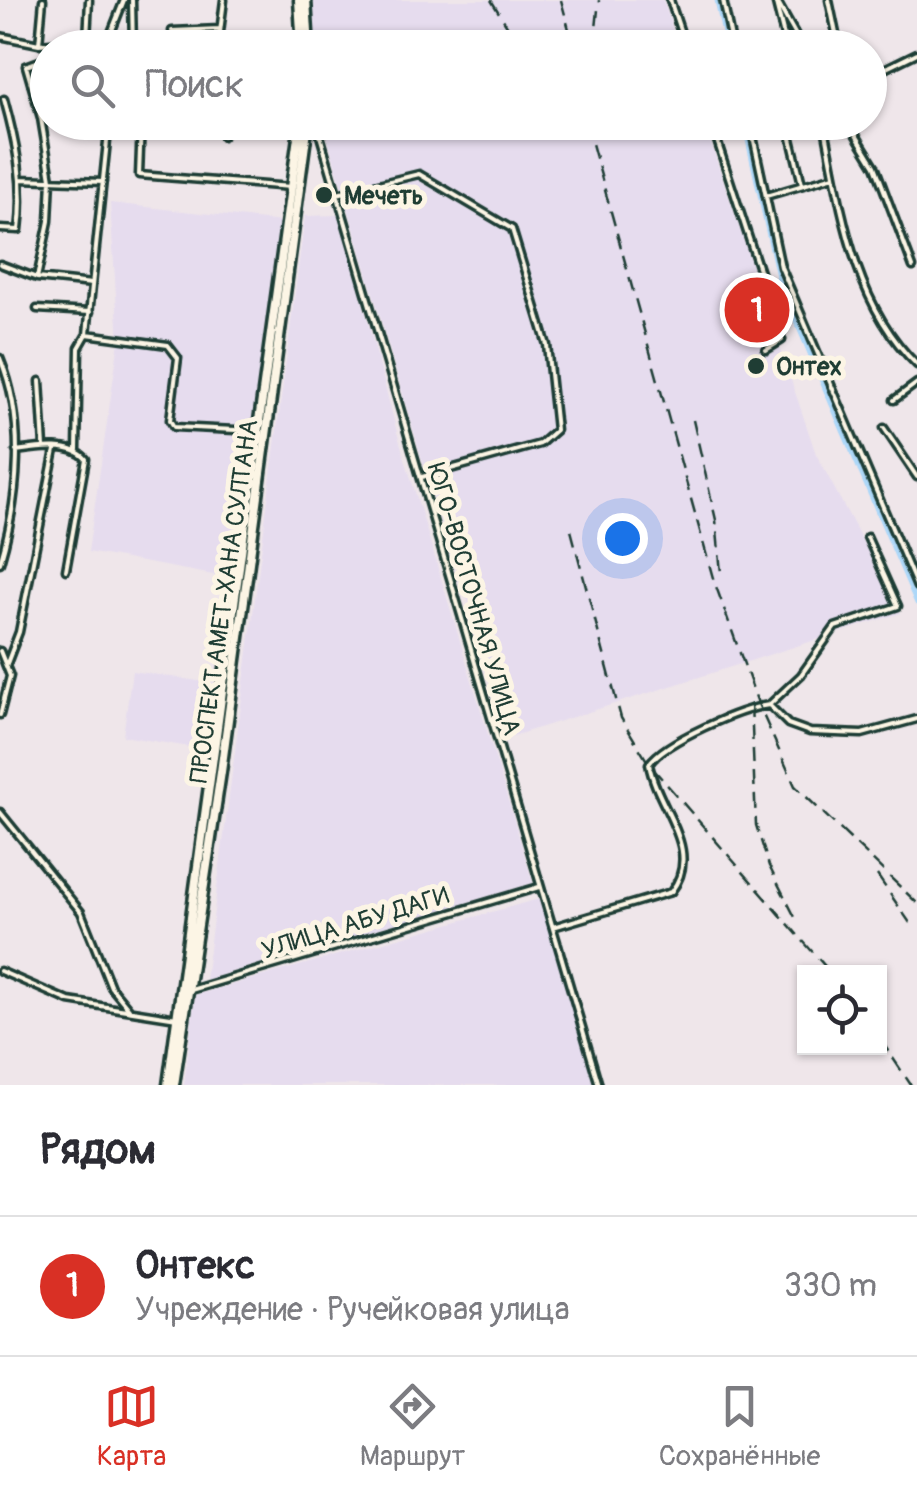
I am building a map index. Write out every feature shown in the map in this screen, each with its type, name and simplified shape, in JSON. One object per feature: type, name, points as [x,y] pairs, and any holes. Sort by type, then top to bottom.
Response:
[{"type":"main road","points":[[302,0],[304,30]]},
{"type":"main road","points":[[297,188],[299,140]]},
{"type":"main road","name":"ПРОСПЕКТ АМЕТ-ХАНА СУЛТАНА","points":[[171,1085],[305,140]]},
{"type":"street","points":[[41,30],[43,0]]},
{"type":"street","points":[[88,30],[89,0]]},
{"type":"street","points":[[110,30],[124,0]]},
{"type":"street","points":[[132,0],[133,30]]},
{"type":"street","points":[[188,30],[220,28],[224,0]]},
{"type":"street","points":[[670,0],[680,30]]},
{"type":"street","points":[[722,0],[729,30]]},
{"type":"street","points":[[776,0],[783,30]]},
{"type":"street","points":[[776,0],[793,30]]},
{"type":"street","points":[[829,0],[835,30]]},
{"type":"street","points":[[0,36],[30,42]]},
{"type":"street","points":[[887,67],[917,52]]},
{"type":"street","points":[[0,229],[19,230],[18,148],[4,99]]},
{"type":"street","points":[[37,278],[49,221],[51,179],[45,140]]},
{"type":"street","points":[[77,450],[80,348],[88,334],[107,140]]},
{"type":"street","points":[[141,140],[140,174],[297,188]]},
{"type":"street","name":"ЮГО-ВОСТОЧНАЯ УЛИЦА","points":[[321,140],[600,1085]]},
{"type":"street","points":[[716,140],[782,340],[766,350]]},
{"type":"street","points":[[754,140],[781,267],[917,587]]},
{"type":"street","points":[[791,140],[802,186]]},
{"type":"street","points":[[827,140],[864,290],[897,348],[917,365]]},
{"type":"street","points":[[859,140],[875,166],[913,266]]},
{"type":"street","points":[[337,194],[419,174],[512,229],[547,346],[556,430],[540,444],[422,477]]},
{"type":"street","points":[[766,196],[834,176]]},
{"type":"street","points":[[20,179],[103,182]]},
{"type":"street","points":[[0,264],[37,278],[93,284]]},
{"type":"street","points":[[37,309],[90,312]]},
{"type":"street","points":[[88,334],[168,345],[178,358],[170,420],[174,426],[263,431]]},
{"type":"street","points":[[0,358],[15,394],[18,467],[0,563]]},
{"type":"street","points":[[40,381],[44,447]]},
{"type":"street","points":[[894,400],[917,384]]},
{"type":"street","points":[[884,428],[917,477]]},
{"type":"street","points":[[16,451],[44,447],[77,450],[86,458],[66,570]]},
{"type":"street","points":[[6,666],[19,632],[54,450]]},
{"type":"street","points":[[553,926],[671,892],[682,877],[686,854],[649,764],[676,744],[725,720],[769,705],[801,675],[835,627],[898,606],[867,536]]},
{"type":"street","points":[[0,651],[10,676],[0,714]]},
{"type":"street","points":[[769,705],[788,724],[810,732],[862,734],[917,718]]},
{"type":"street","points":[[0,812],[81,912],[112,988],[128,1009]]},
{"type":"street","name":"УЛИЦА АБУ ДАГИ","points":[[185,989],[540,887]]},
{"type":"street","points":[[0,970],[68,1001],[181,1019]]},
{"type":"shaded area","points":[[308,0],[663,0],[673,30],[311,30]]},
{"type":"shaded area","points":[[328,140],[710,140],[816,454],[901,613],[513,736],[423,463]]},
{"type":"shaded area","points":[[110,203],[282,222],[235,579],[88,552],[119,341]]},
{"type":"shaded area","points":[[340,215],[397,432],[533,883],[205,980],[305,216]]},
{"type":"shaded area","points":[[132,671],[218,684],[207,750],[123,736]]},
{"type":"shaded area","points":[[542,898],[597,1085],[184,1085],[195,995]]},
{"type":"waterway","points":[[717,0],[723,30]]},
{"type":"waterway","points":[[748,140],[779,281],[917,603]]},
{"type":"railway","points":[[491,0],[510,30]]},
{"type":"railway","points":[[561,0],[569,30]]},
{"type":"railway","points":[[596,30],[599,0]]},
{"type":"railway","points":[[591,140],[713,578],[759,706],[795,786],[917,903]]},
{"type":"railway","points":[[693,420],[716,520],[721,573]]},
{"type":"railway","points":[[571,530],[621,718],[649,764],[824,965]]},
{"type":"railway","points":[[751,703],[756,825],[769,866],[798,923]]},
{"type":"railway","points":[[877,875],[910,923]]},
{"type":"railway","points":[[887,1049],[911,1085]]},
{"type":"place","name":"Мечеть","points":[[324,195]]},
{"type":"place","name":"Онтекс","points":[[757,310]]},
{"type":"place","name":"Онтех","points":[[756,366]]}]
